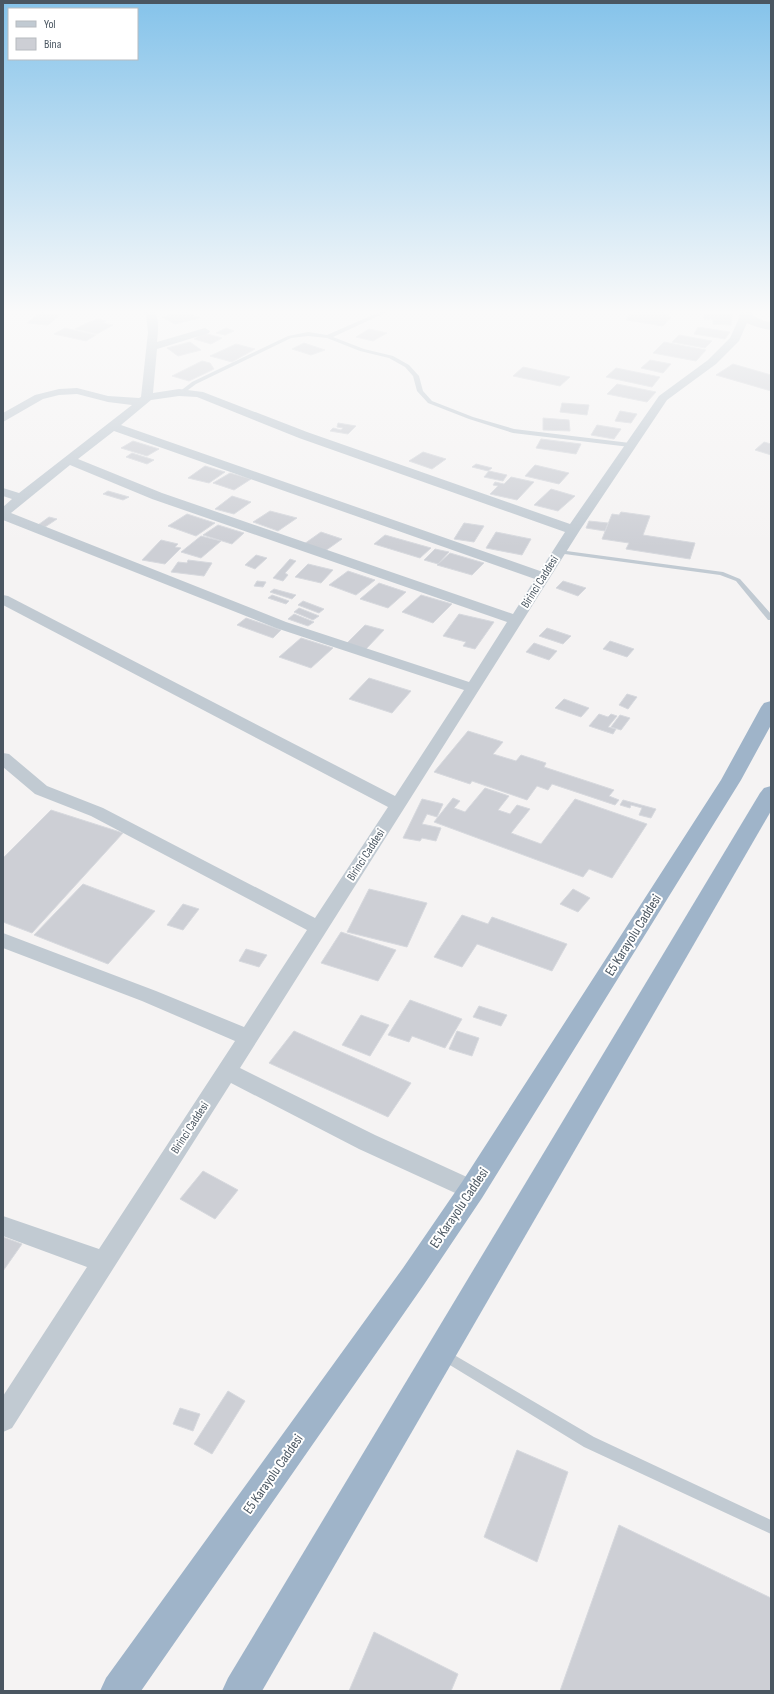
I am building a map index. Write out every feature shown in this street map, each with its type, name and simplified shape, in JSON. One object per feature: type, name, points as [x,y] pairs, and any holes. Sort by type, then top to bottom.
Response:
[{"type":"highway","name":"E5 Karayolu Caddesi","points":[[119,1691],[413,1276],[472,1190],[731,780],[771,708]]},
{"type":"highway","points":[[241,1691],[771,793]]},
{"type":"street","points":[[145,389],[144,400],[20,498],[3,514],[281,625],[473,688]]},
{"type":"street","name":"Birinci Caddesi","points":[[3,1419],[573,530],[663,398],[675,389]]},
{"type":"street","points":[[3,418],[39,397],[59,392],[77,391],[108,399],[144,400],[165,394],[182,392],[199,394],[303,435],[573,530]]},
{"type":"street","points":[[112,426],[543,577]]},
{"type":"street","points":[[68,460],[158,496],[516,620]]},
{"type":"street","points":[[3,492],[20,498]]},
{"type":"street","points":[[3,600],[398,805]]},
{"type":"street","points":[[3,758],[41,790],[97,812],[319,928]]},
{"type":"street","points":[[3,940],[149,996],[248,1038]]},
{"type":"street","points":[[227,1071],[367,1142],[472,1190]]},
{"type":"street","points":[[3,1226],[104,1262]]},
{"type":"lane","points":[[182,392],[186,389]]},
{"type":"lane","points":[[419,389],[430,402],[471,418],[513,431],[630,445]]},
{"type":"lane","points":[[559,552],[721,573],[738,580],[771,618]]},
{"type":"lane","points":[[440,1353],[589,1442],[771,1527]]},
{"type":"building","points":[[612,389],[642,389],[656,392],[647,402],[607,394]]},
{"type":"building","points":[[562,403],[589,405],[587,415],[560,412]]},
{"type":"building","points":[[620,411],[637,414],[631,423],[615,421]]},
{"type":"building","points":[[543,418],[569,420],[570,431],[543,430]]},
{"type":"building","points":[[338,423],[356,426],[348,434],[330,431],[333,428],[341,430],[343,428],[337,427]]},
{"type":"building","points":[[597,425],[621,429],[614,439],[591,435]]},
{"type":"building","points":[[541,439],[581,444],[576,454],[536,448]]},
{"type":"building","points":[[133,441],[159,449],[147,456],[121,448]]},
{"type":"building","points":[[764,442],[771,444],[771,455],[755,450]]},
{"type":"building","points":[[423,452],[446,459],[432,469],[409,461]]},
{"type":"building","points":[[132,453],[154,460],[147,464],[126,457]]},
{"type":"building","points":[[476,464],[492,468],[488,471],[472,467]]},
{"type":"building","points":[[535,465],[569,473],[559,484],[525,476]]},
{"type":"building","points":[[205,466],[225,472],[209,483],[188,478]]},
{"type":"building","points":[[489,471],[507,475],[503,481],[484,477]]},
{"type":"building","points":[[230,473],[251,479],[234,490],[213,483]]},
{"type":"building","points":[[511,477],[534,482],[517,500],[490,494],[498,486],[493,485],[495,482],[504,484]]},
{"type":"building","points":[[551,489],[575,496],[558,511],[534,505]]},
{"type":"building","points":[[108,491],[129,497],[123,500],[103,494]]},
{"type":"building","points":[[232,496],[251,502],[234,514],[215,509]]},
{"type":"building","points":[[270,511],[297,518],[278,531],[253,522]]},
{"type":"building","points":[[621,512],[650,516],[643,535],[695,543],[690,559],[626,549],[629,543],[602,539],[612,514],[619,515]]},
{"type":"building","points":[[187,514],[215,523],[196,536],[168,526]]},
{"type":"building","points":[[49,517],[57,519],[45,527],[38,525]]},
{"type":"building","points":[[589,521],[608,523],[605,531],[586,528]]},
{"type":"building","points":[[464,523],[484,526],[474,542],[454,539]]},
{"type":"building","points":[[218,525],[244,533],[232,544],[203,535]]},
{"type":"building","points":[[321,532],[342,539],[325,551],[304,544]]},
{"type":"building","points":[[496,532],[531,539],[522,555],[486,548]]},
{"type":"building","points":[[385,535],[431,548],[420,558],[374,544]]},
{"type":"building","points":[[201,536],[221,541],[201,558],[181,552]]},
{"type":"building","points":[[161,540],[178,544],[175,547],[181,548],[165,564],[142,560]]},
{"type":"building","points":[[435,549],[449,552],[438,564],[424,560]]},
{"type":"building","points":[[450,553],[484,563],[472,575],[437,565]]},
{"type":"building","points":[[256,555],[267,558],[255,569],[245,565]]},
{"type":"building","points":[[290,559],[296,561],[285,573],[288,575],[283,581],[273,578]]},
{"type":"building","points":[[188,560],[212,563],[204,576],[171,572],[178,562],[187,563]]},
{"type":"building","points":[[308,564],[333,570],[321,583],[295,577]]},
{"type":"building","points":[[348,571],[375,580],[356,595],[329,585]]},
{"type":"building","points":[[257,581],[266,582],[263,587],[254,586]]},
{"type":"building","points":[[563,581],[586,588],[578,596],[556,588]]},
{"type":"building","points":[[379,583],[406,592],[388,608],[360,599]]},
{"type":"building","points":[[274,589],[296,595],[292,599],[270,592]]},
{"type":"building","points":[[272,595],[289,601],[286,604],[268,598]]},
{"type":"building","points":[[421,595],[452,604],[433,623],[402,612]]},
{"type":"building","points":[[303,601],[324,609],[319,613],[298,605]]},
{"type":"building","points":[[299,608],[319,616],[313,620],[294,612]]},
{"type":"building","points":[[294,614],[314,622],[308,626],[288,619]]},
{"type":"building","points":[[459,614],[494,622],[475,649],[463,646],[466,642],[443,636]]},
{"type":"building","points":[[246,618],[281,630],[273,638],[237,625]]},
{"type":"building","points":[[365,625],[384,630],[366,649],[347,643]]},
{"type":"building","points":[[547,628],[571,636],[563,644],[539,636]]},
{"type":"building","points":[[301,638],[333,648],[311,668],[279,657]]},
{"type":"building","points":[[610,641],[634,649],[627,657],[603,649]]},
{"type":"building","points":[[534,643],[557,651],[549,660],[526,652]]},
{"type":"building","points":[[369,678],[411,691],[392,713],[349,699]]},
{"type":"building","points":[[627,694],[637,697],[628,709],[619,705]]},
{"type":"building","points":[[564,699],[589,708],[581,717],[555,708]]},
{"type":"building","points":[[599,714],[608,717],[611,714],[617,716],[608,727],[616,729],[613,734],[589,726]]},
{"type":"building","points":[[620,715],[630,718],[621,730],[611,727]]},
{"type":"building","points":[[468,731],[503,742],[493,754],[516,761],[521,755],[546,763],[544,767],[614,790],[609,796],[619,800],[615,805],[552,784],[548,790],[537,786],[527,800],[472,781],[470,784],[434,772]]},
{"type":"building","points":[[485,788],[509,796],[498,810],[510,814],[517,805],[530,809],[511,833],[541,844],[575,799],[647,824],[612,878],[589,869],[583,877],[434,822],[453,798],[460,801],[454,808],[465,812]]},
{"type":"building","points":[[422,799],[443,804],[437,817],[427,814],[422,824],[441,828],[436,841],[422,838],[420,841],[403,838]]},
{"type":"building","points":[[623,800],[656,809],[651,818],[639,815],[642,808],[631,805],[630,808],[620,805]]},
{"type":"building","points":[[51,810],[123,833],[32,933],[3,922],[3,858]]},
{"type":"building","points":[[83,884],[155,911],[108,964],[34,935]]},
{"type":"building","points":[[369,889],[427,903],[407,947],[347,932]]},
{"type":"building","points":[[573,889],[590,898],[578,912],[560,904]]},
{"type":"building","points":[[183,904],[199,909],[183,930],[167,925]]},
{"type":"building","points":[[462,915],[488,924],[492,917],[567,944],[552,971],[477,944],[462,967],[434,957]]},
{"type":"building","points":[[341,932],[396,950],[378,981],[321,963]]},
{"type":"building","points":[[246,949],[267,955],[259,967],[239,961]]},
{"type":"building","points":[[410,1000],[462,1019],[445,1048],[412,1036],[409,1042],[388,1035]]},
{"type":"building","points":[[479,1006],[507,1015],[501,1026],[473,1017]]},
{"type":"building","points":[[361,1015],[389,1025],[370,1056],[342,1045]]},
{"type":"building","points":[[294,1031],[411,1083],[388,1117],[269,1063]]},
{"type":"building","points":[[457,1031],[479,1038],[472,1056],[449,1049]]},
{"type":"building","points":[[203,1171],[238,1190],[215,1219],[180,1199]]},
{"type":"building","points":[[3,1237],[22,1244],[3,1271]]},
{"type":"building","points":[[228,1391],[245,1401],[212,1454],[194,1444]]},
{"type":"building","points":[[180,1408],[200,1414],[193,1431],[173,1424]]},
{"type":"building","points":[[517,1450],[568,1472],[537,1562],[484,1537]]},
{"type":"building","points":[[619,1525],[771,1598],[771,1691],[560,1691]]},
{"type":"building","points":[[374,1632],[458,1674],[451,1691],[349,1691]]}]
